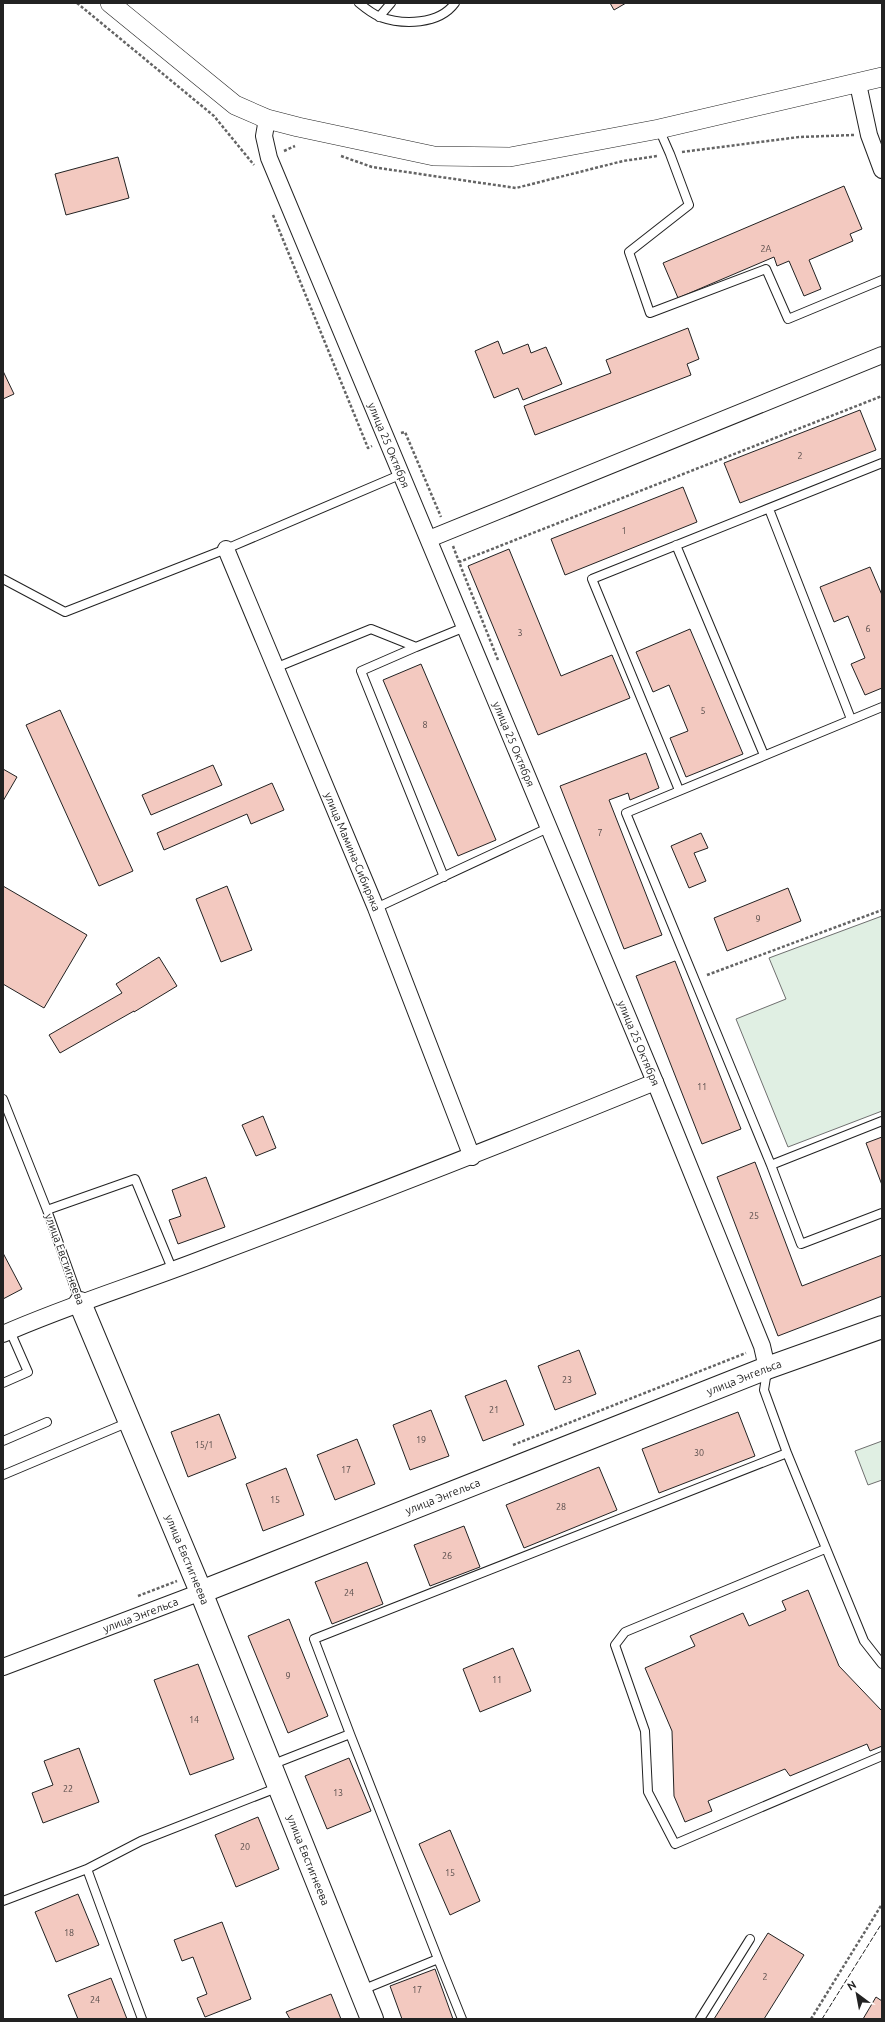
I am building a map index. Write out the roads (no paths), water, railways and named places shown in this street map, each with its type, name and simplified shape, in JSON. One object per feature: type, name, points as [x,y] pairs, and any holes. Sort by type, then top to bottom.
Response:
[{"type":"main road","name":"улица Евстигнеева","points":[[80,1303],[201,1592],[372,2019]]},
{"type":"main road","name":"улица Энгельса","points":[[201,1592],[768,1368],[882,1327]]},
{"type":"street","points":[[110,3],[235,105],[267,119],[426,154],[442,156],[510,158],[659,129],[858,84],[882,77]]},
{"type":"street","points":[[858,84],[869,135],[882,170]]},
{"type":"street","name":"улица 25 Октября","points":[[267,119],[264,136],[269,158],[655,1082],[762,1346],[768,1368]]},
{"type":"street","points":[[429,540],[882,355]]},
{"type":"street","name":"улица Мамина-Сибиряка","points":[[226,549],[376,908],[472,1157]]},
{"type":"street","points":[[7,1332],[80,1303],[173,1271],[472,1157],[655,1082]]},
{"type":"street","name":"улица Энгельса","points":[[3,1667],[201,1592]]},
{"type":"lane","points":[[359,3],[379,17],[402,22],[428,20],[449,10],[454,3]]},
{"type":"lane","points":[[379,17],[391,3]]},
{"type":"lane","points":[[659,129],[689,206],[629,252],[650,313],[766,269],[788,319],[882,280]]},
{"type":"lane","points":[[679,790],[592,579],[882,463]]},
{"type":"lane","points":[[3,579],[65,612],[226,549],[402,474]]},
{"type":"lane","points":[[769,509],[851,719]]},
{"type":"lane","points":[[676,545],[764,755]]},
{"type":"lane","points":[[444,877],[361,671],[465,627]]},
{"type":"lane","points":[[275,668],[371,629],[416,647]]},
{"type":"lane","points":[[882,707],[626,813],[771,1164],[801,1244],[882,1213]]},
{"type":"lane","points":[[376,908],[548,828]]},
{"type":"lane","name":"улица Евстигнеева","points":[[3,1099],[47,1210],[80,1303]]},
{"type":"lane","points":[[771,1164],[882,1121]]},
{"type":"lane","points":[[47,1210],[135,1179],[173,1271]]},
{"type":"lane","points":[[3,1383],[28,1372],[7,1332]]},
{"type":"lane","points":[[768,1368],[764,1390],[787,1453],[825,1549],[864,1641],[882,1664]]},
{"type":"lane","points":[[3,1441],[47,1422]]},
{"type":"lane","points":[[3,1475],[130,1422]]},
{"type":"lane","points":[[462,2019],[314,1639],[787,1453]]},
{"type":"lane","points":[[825,1549],[625,1632],[615,1645],[645,1731],[648,1792],[675,1844],[882,1756]]},
{"type":"lane","points":[[271,1766],[350,1734]]},
{"type":"lane","points":[[3,1901],[87,1869],[141,1842],[279,1787]]},
{"type":"lane","points":[[87,1869],[142,2019]]},
{"type":"lane","points":[[700,2019],[750,1939]]},
{"type":"lane","points":[[360,1990],[438,1959]]}]
